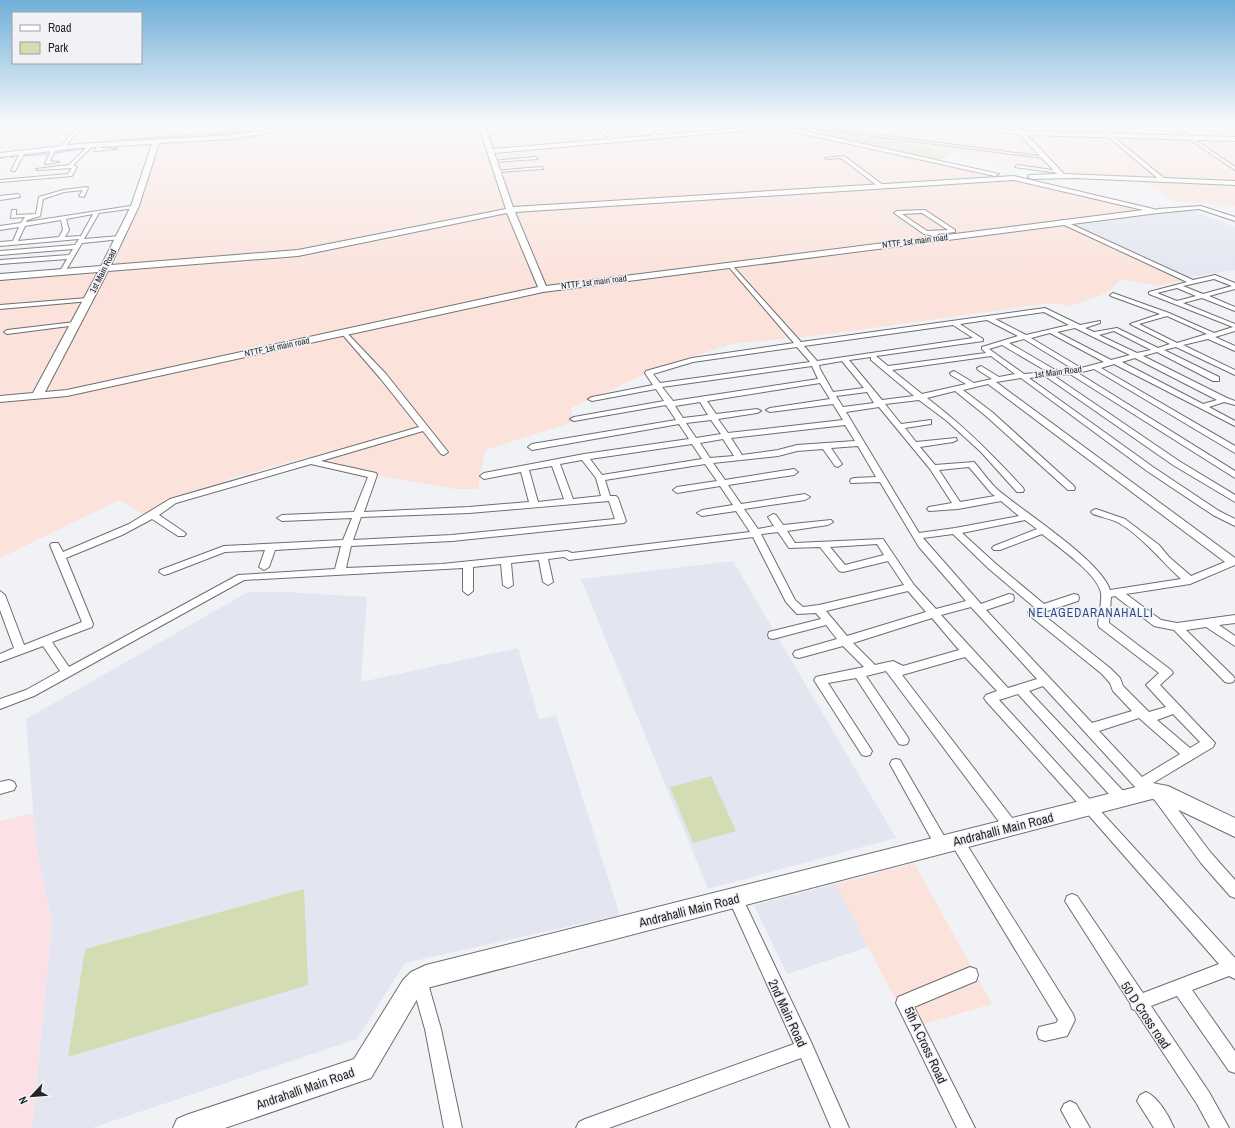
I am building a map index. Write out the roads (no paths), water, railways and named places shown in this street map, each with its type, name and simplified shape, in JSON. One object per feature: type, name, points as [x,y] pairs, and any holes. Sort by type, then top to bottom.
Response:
[{"type":"street","points":[[0,181],[51,177]]},
{"type":"street","points":[[65,186],[69,177]]},
{"type":"street","name":"1st Main Road","points":[[37,395],[120,238],[135,206],[145,177]]},
{"type":"street","points":[[499,177],[510,210],[543,289]]},
{"type":"street","points":[[868,177],[881,186]]},
{"type":"street","points":[[1009,177],[1158,211],[1199,206],[1235,219]]},
{"type":"street","points":[[0,277],[298,253],[510,210],[1032,177]]},
{"type":"street","points":[[1093,177],[1122,179]]},
{"type":"street","points":[[1159,177],[1163,180]]},
{"type":"street","points":[[1017,178],[1122,179],[1235,183]]},
{"type":"street","points":[[38,215],[41,198],[65,186],[86,188],[82,196]]},
{"type":"street","points":[[0,198],[18,196]]},
{"type":"street","points":[[0,233],[63,217],[135,206]]},
{"type":"street","points":[[923,210],[953,230],[935,235],[926,233],[897,213],[923,210]]},
{"type":"street","points":[[14,211],[13,217],[38,215]]},
{"type":"street","name":"NTTF 1st main road","points":[[0,400],[67,393],[543,289],[730,265],[935,235],[1158,211]]},
{"type":"street","points":[[64,272],[97,212]]},
{"type":"street","points":[[15,242],[25,219],[38,215]]},
{"type":"street","points":[[61,239],[66,230],[63,217]]},
{"type":"street","points":[[1062,222],[1192,282]]},
{"type":"street","points":[[0,228],[22,227]]},
{"type":"street","points":[[0,253],[120,238]]},
{"type":"street","points":[[0,244],[61,239],[80,242]]},
{"type":"street","points":[[0,262],[72,257]]},
{"type":"street","points":[[730,265],[815,363],[816,369],[847,422],[922,545],[976,606],[1090,729],[1149,787],[1206,858],[1235,891]]},
{"type":"street","points":[[1235,286],[1215,276],[1151,293],[1177,303],[1211,313],[1220,314],[1235,310]]},
{"type":"street","points":[[1222,279],[1235,276]]},
{"type":"street","points":[[1177,286],[1235,310]]},
{"type":"street","points":[[1177,303],[1235,286]]},
{"type":"street","points":[[1113,295],[1168,314],[1235,348]]},
{"type":"street","points":[[0,307],[88,300]]},
{"type":"street","points":[[910,587],[819,609],[800,611],[791,602],[756,533],[649,373],[692,360],[800,346],[1045,310],[1134,355],[1231,400]]},
{"type":"street","points":[[1211,313],[1235,328]]},
{"type":"street","points":[[1168,314],[1133,324],[1235,373]]},
{"type":"street","points":[[988,318],[1026,337],[1075,371],[1235,475]]},
{"type":"street","points":[[1098,322],[1003,342],[984,348],[1150,469],[1216,513],[1235,523]]},
{"type":"street","points":[[954,323],[990,345]]},
{"type":"street","points":[[7,332],[75,324]]},
{"type":"street","name":"1st Main Road","points":[[836,402],[878,404],[957,389],[993,380],[1075,371],[1211,336],[1235,328]]},
{"type":"street","points":[[1093,334],[1115,329],[1216,379]]},
{"type":"street","points":[[344,332],[383,376],[444,452]]},
{"type":"street","points":[[1052,332],[1235,424]]},
{"type":"street","points":[[592,399],[657,386],[979,339]]},
{"type":"street","points":[[1003,342],[1051,374],[1176,463],[1235,499]]},
{"type":"street","points":[[888,368],[992,354]]},
{"type":"street","points":[[843,358],[878,404],[933,468],[958,506]]},
{"type":"street","points":[[874,358],[950,419],[984,450],[1020,490]]},
{"type":"street","points":[[1095,367],[1235,450]]},
{"type":"street","points":[[981,368],[993,380],[1234,562],[1190,581],[1111,593]]},
{"type":"street","points":[[954,373],[972,385]]},
{"type":"street","points":[[574,420],[670,403],[823,380]]},
{"type":"street","points":[[957,389],[989,414],[1071,488]]},
{"type":"street","points":[[770,410],[836,402],[867,390]]},
{"type":"street","points":[[702,399],[739,457]]},
{"type":"street","points":[[1202,407],[1231,400]]},
{"type":"street","points":[[532,447],[682,421],[757,411]]},
{"type":"street","points":[[484,476],[584,457],[727,436],[847,422]]},
{"type":"street","points":[[898,427],[928,422]]},
{"type":"street","points":[[60,557],[115,536],[154,516],[173,501],[424,428]]},
{"type":"street","points":[[913,445],[953,440]]},
{"type":"street","points":[[600,478],[709,461],[778,453],[797,448],[826,447],[861,443]]},
{"type":"street","points":[[826,447],[838,464]]},
{"type":"street","points":[[584,457],[600,478],[606,498]]},
{"type":"street","points":[[310,461],[374,475],[348,544],[340,571]]},
{"type":"street","points":[[556,462],[569,501]]},
{"type":"street","points":[[933,468],[970,464],[1002,498],[1085,564],[1104,587],[1111,593],[1158,623],[1177,627],[1235,619]]},
{"type":"street","points":[[524,468],[534,504]]},
{"type":"street","points":[[677,490],[794,472]]},
{"type":"street","points":[[854,481],[882,479]]},
{"type":"street","points":[[702,514],[805,497]]},
{"type":"street","points":[[164,572],[224,549],[452,538],[621,521],[614,498],[469,510],[282,518]]},
{"type":"street","points":[[932,509],[1002,498]]},
{"type":"street","points":[[1096,512],[1122,521],[1156,547],[1165,559],[1190,581]]},
{"type":"street","points":[[154,516],[181,534]]},
{"type":"street","points":[[774,517],[792,546],[880,541],[910,587],[967,652],[1006,693]]},
{"type":"street","points":[[916,536],[955,531],[1027,517]]},
{"type":"street","points":[[0,704],[30,693],[242,577],[468,564],[567,554],[569,557],[756,533],[828,522]]},
{"type":"street","points":[[997,548],[1044,530]]},
{"type":"street","points":[[955,531],[992,566],[1042,608]]},
{"type":"street","points":[[823,544],[843,569],[890,557]]},
{"type":"street","points":[[0,658],[88,624],[55,545]]},
{"type":"street","points":[[264,567],[271,546]]},
{"type":"street","points":[[543,557],[548,582]]},
{"type":"street","points":[[506,561],[508,585]]},
{"type":"street","points":[[468,564],[468,591]]},
{"type":"street","points":[[1111,593],[1103,624],[1167,673],[1152,685],[1209,743],[1188,754],[1149,787]]},
{"type":"street","points":[[0,594],[20,650]]},
{"type":"street","points":[[800,654],[933,614],[1010,598]]},
{"type":"street","points":[[1074,598],[1033,612],[1106,671],[1116,681],[1118,688],[1144,716],[1188,754]]},
{"type":"street","points":[[819,609],[845,641],[873,670]]},
{"type":"street","points":[[773,635],[828,621]]},
{"type":"street","points":[[1208,623],[1235,642]]},
{"type":"street","points":[[1177,627],[1229,679]]},
{"type":"street","points":[[45,641],[67,673]]},
{"type":"street","points":[[866,751],[820,680],[893,665],[901,671],[967,652]]},
{"type":"street","points":[[889,666],[1011,827]]},
{"type":"street","points":[[858,672],[903,740]]},
{"type":"street","points":[[1046,681],[990,698],[1234,968],[1138,1003]]},
{"type":"street","points":[[1020,689],[1122,799]]},
{"type":"street","points":[[1090,729],[1176,709]]},
{"type":"street","points":[[896,764],[1067,1020],[1061,1030],[1045,1033]]},
{"type":"street","points":[[1149,787],[1235,828]]},
{"type":"street","name":"Andrahalli Main Road","points":[[186,1128],[362,1069],[411,988],[419,980],[426,977],[1122,799],[1149,787]]},
{"type":"street","name":"2nd Main Road","points":[[735,898],[805,1048],[840,1128]]},
{"type":"street","name":"50 D Cross road","points":[[1072,901],[1138,1003],[1203,1098],[1220,1128]]},
{"type":"street","name":"5th A Cross Road","points":[[966,1128],[904,1003],[970,975]]},
{"type":"street","points":[[419,980],[433,1029],[453,1128]]},
{"type":"street","points":[[1180,987],[1235,1065]]},
{"type":"street","points":[[585,1128],[805,1048]]},
{"type":"street","points":[[1146,1101],[1165,1128]]},
{"type":"street","points":[[1070,1110],[1081,1128]]},
{"type":"district","name":"NELAGEDARANAHALLI","points":[[1091,613]]}]
